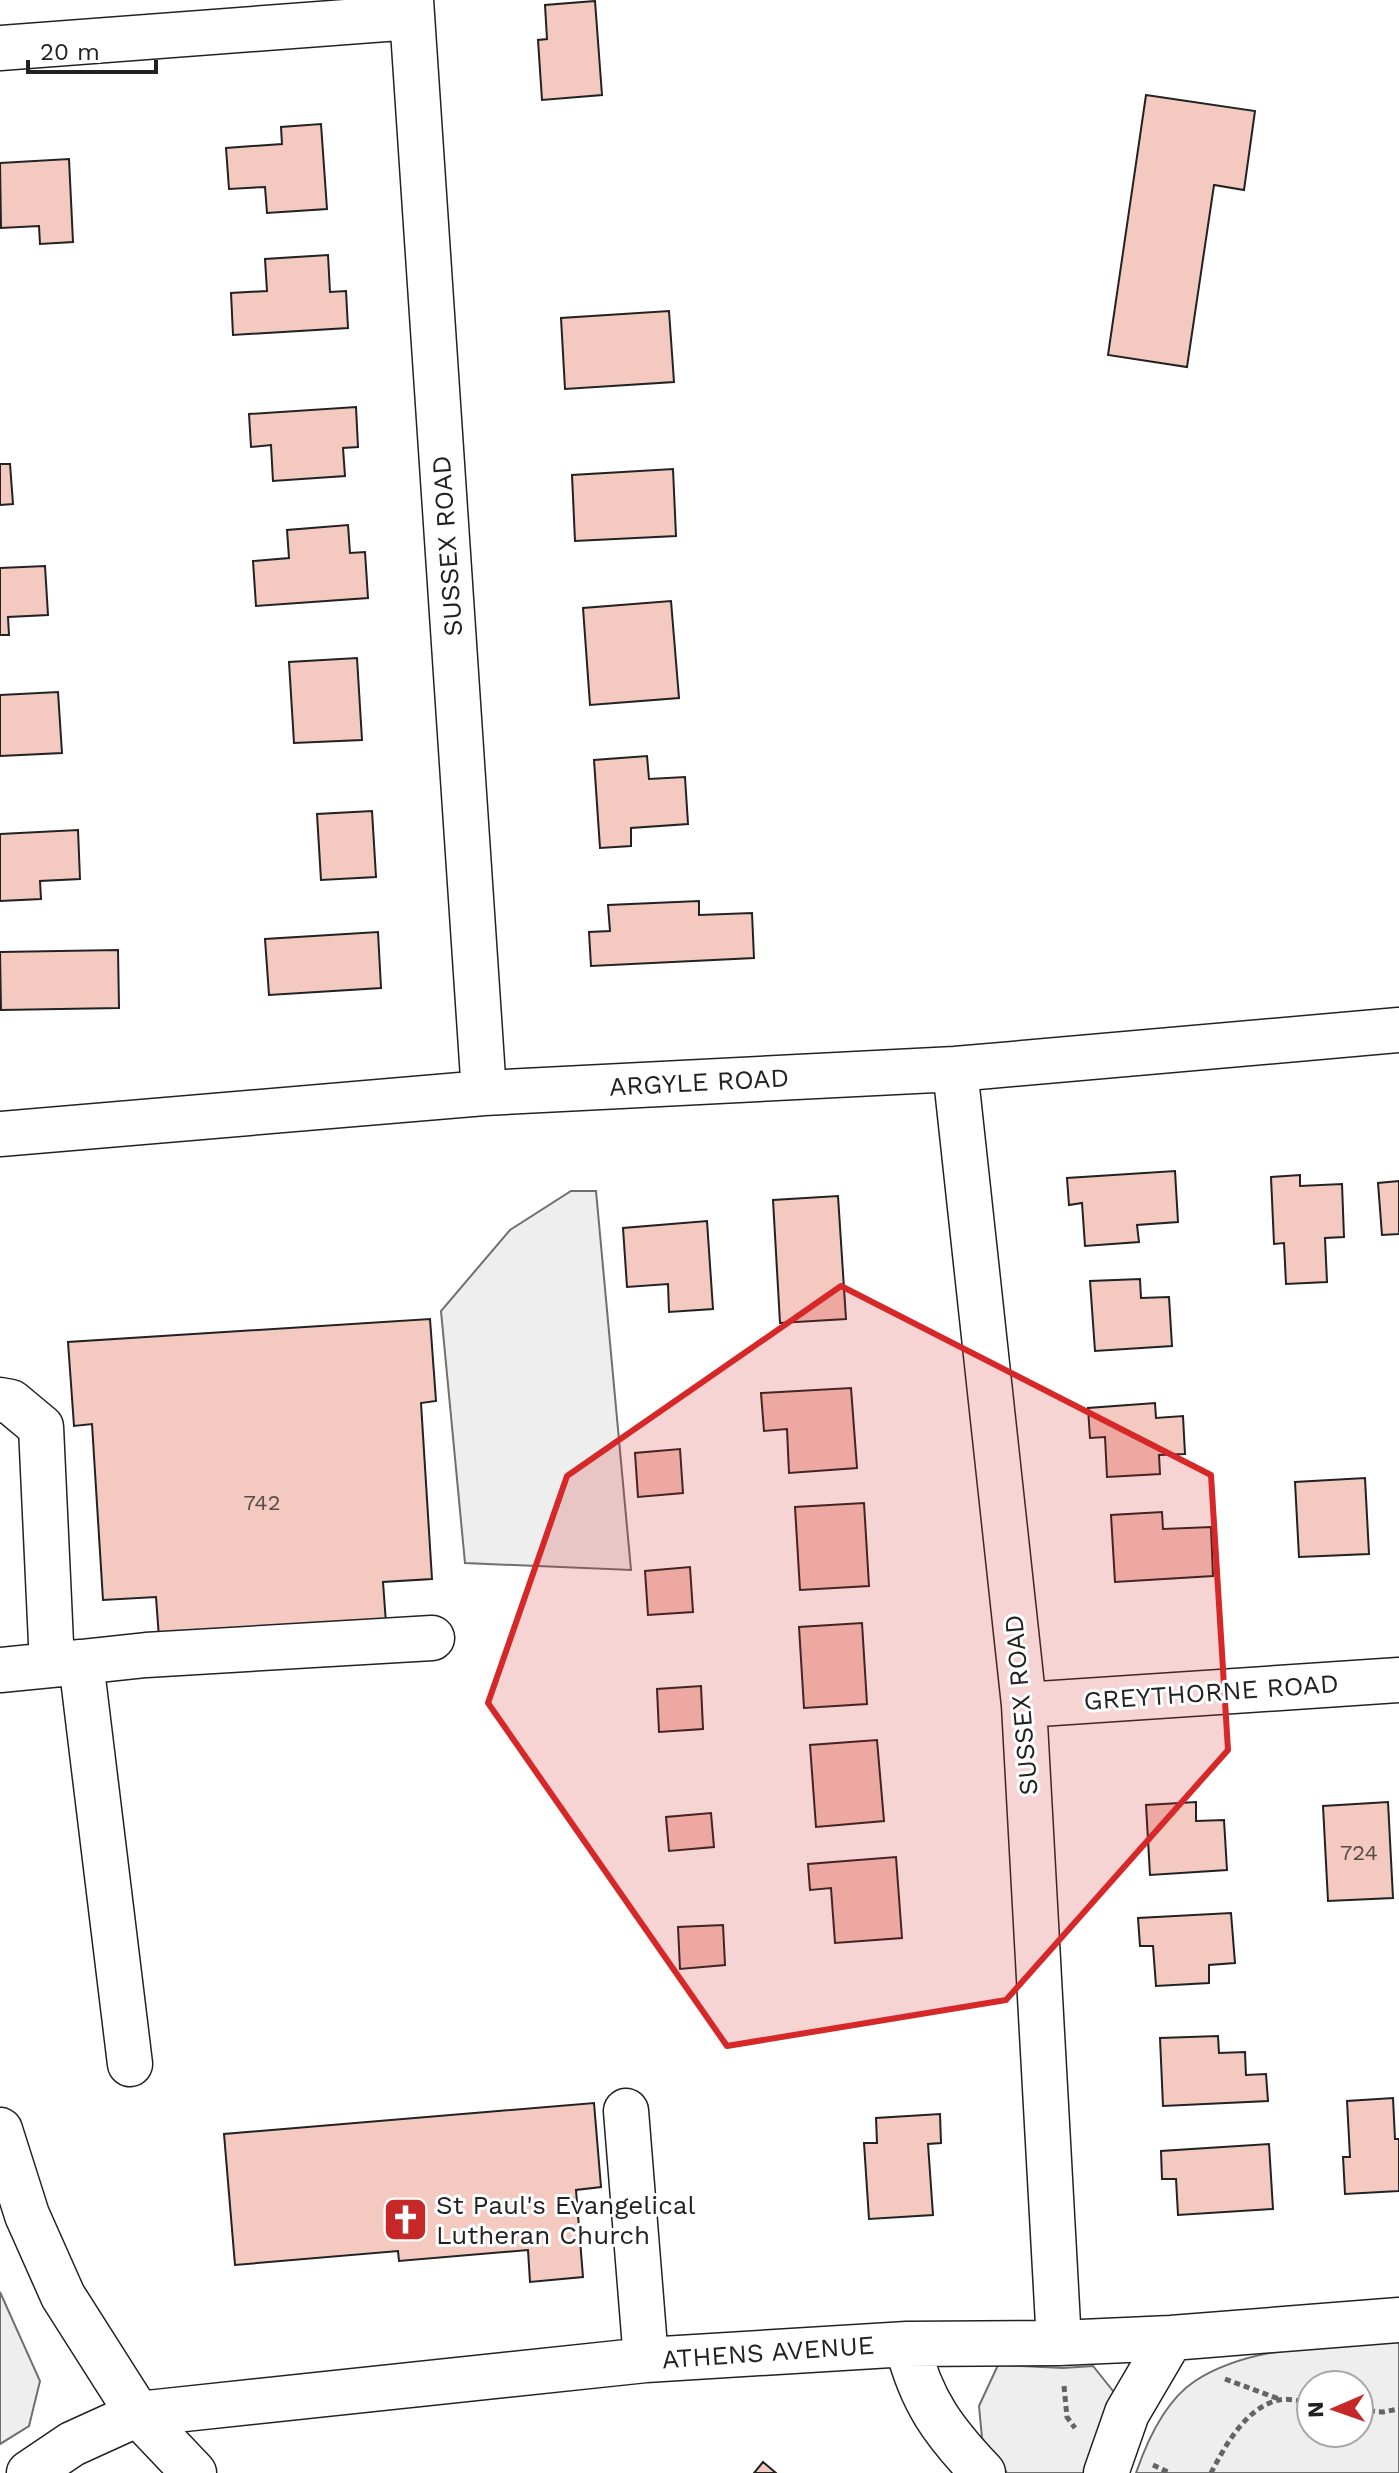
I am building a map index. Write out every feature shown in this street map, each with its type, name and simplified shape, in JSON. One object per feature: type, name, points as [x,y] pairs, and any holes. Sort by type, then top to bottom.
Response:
[{"type":"street","points":[[0,48],[411,9]]},
{"type":"street","name":"SUSSEX ROAD","points":[[411,9],[484,1093]]},
{"type":"street","name":"ARGYLE ROAD","points":[[0,1134],[484,1093],[955,1069],[1399,1030]]},
{"type":"street","name":"SUSSEX ROAD","points":[[955,1069],[1024,1705],[1059,2343]]},
{"type":"street","points":[[0,1400],[11,1402],[41,1427],[66,1663],[130,2064]]},
{"type":"street","points":[[0,1670],[146,1655],[432,1638]]},
{"type":"street","name":"GREYTHORNE ROAD","points":[[1024,1705],[1399,1680]]},
{"type":"street","points":[[626,2111],[646,2360]]},
{"type":"street","points":[[0,2130],[27,2215],[63,2296],[138,2414],[194,2473]]},
{"type":"street","name":"ATHENS AVENUE","points":[[29,2473],[72,2444],[138,2414],[646,2360],[907,2344],[1059,2343],[1171,2338],[1399,2320]]},
{"type":"street","points":[[1110,2460],[1127,2413],[1171,2338]]},
{"type":"street","points":[[907,2344],[914,2373],[931,2409],[952,2440],[983,2473]]},
{"type":"path","points":[[1059,2343],[1067,2417],[1073,2427],[1089,2437],[1110,2460]]},
{"type":"path","points":[[1211,2473],[1232,2435],[1263,2407],[1280,2399],[1295,2401]]},
{"type":"path","points":[[1375,2411],[1399,2409]]},
{"type":"highlighted area","points":[[841,1286],[1211,1475],[1228,1750],[1006,2000],[727,2046],[488,1703],[567,1476]]},
{"type":"shaded area","points":[[571,1191],[596,1191],[631,1570],[465,1563],[441,1311],[510,1230]]},
{"type":"shaded area","points":[[0,2292],[40,2381],[29,2426],[0,2444]]},
{"type":"shaded area","points":[[1399,2342],[1399,2473],[1136,2473],[1166,2410],[1195,2381],[1217,2369],[1267,2353],[1321,2346]]},
{"type":"shaded area","points":[[998,2365],[1093,2366],[1121,2401],[1084,2473],[1008,2473],[1003,2470],[982,2438],[979,2406]]},
{"type":"building","points":[[595,1],[602,95],[542,100],[538,40],[547,39],[545,5]]},
{"type":"building","points":[[1146,95],[1255,111],[1244,190],[1214,185],[1187,367],[1108,355]]},
{"type":"building","points":[[321,124],[327,209],[267,213],[265,187],[229,189],[226,148],[282,144],[281,127]]},
{"type":"building","points":[[69,159],[73,242],[40,244],[39,226],[1,228],[0,163]]},
{"type":"building","points":[[328,255],[330,292],[346,291],[348,328],[233,335],[231,293],[267,291],[265,259]]},
{"type":"building","points":[[669,311],[674,382],[565,389],[561,318]]},
{"type":"building","points":[[356,407],[358,447],[343,448],[345,476],[273,481],[271,445],[251,447],[249,414]]},
{"type":"building","points":[[0,464],[10,464],[13,504],[0,505]]},
{"type":"building","points":[[673,469],[676,536],[575,541],[572,475]]},
{"type":"building","points":[[348,525],[350,553],[365,552],[368,598],[256,606],[253,561],[289,558],[287,530]]},
{"type":"building","points":[[45,566],[48,615],[8,617],[9,635],[0,635],[0,568]]},
{"type":"building","points":[[671,601],[679,698],[590,705],[583,608]]},
{"type":"building","points":[[357,658],[362,740],[294,743],[289,662]]},
{"type":"building","points":[[58,692],[62,753],[0,756],[0,695]]},
{"type":"building","points":[[647,756],[649,779],[685,777],[688,824],[631,828],[631,846],[600,848],[594,760]]},
{"type":"building","points":[[372,811],[376,877],[321,880],[317,814]]},
{"type":"building","points":[[78,830],[80,879],[40,881],[41,899],[0,901],[0,834]]},
{"type":"building","points":[[699,901],[699,915],[752,913],[754,958],[591,966],[589,932],[610,931],[608,905]]},
{"type":"building","points":[[378,932],[381,988],[269,995],[265,939]]},
{"type":"building","points":[[118,950],[119,1008],[1,1010],[0,952]]},
{"type":"building","points":[[1175,1171],[1178,1222],[1137,1225],[1139,1242],[1085,1246],[1082,1203],[1069,1205],[1067,1178]]},
{"type":"building","points":[[1300,1175],[1300,1186],[1342,1184],[1344,1237],[1325,1238],[1327,1282],[1286,1284],[1284,1243],[1274,1244],[1271,1177]]},
{"type":"building","points":[[1399,1181],[1399,1234],[1382,1235],[1378,1183]]},
{"type":"building","points":[[838,1196],[846,1319],[780,1323],[773,1200]]},
{"type":"building","points":[[707,1221],[713,1309],[669,1312],[668,1284],[627,1287],[623,1228]]},
{"type":"building","points":[[1140,1279],[1141,1298],[1169,1297],[1172,1346],[1095,1351],[1090,1281]]},
{"type":"building","points":[[430,1319],[436,1401],[421,1403],[432,1579],[383,1582],[386,1623],[159,1638],[156,1597],[103,1600],[92,1424],[74,1426],[68,1342]]},
{"type":"building","points":[[851,1388],[857,1468],[789,1473],[787,1429],[764,1431],[761,1393]]},
{"type":"building","points":[[1155,1403],[1156,1418],[1183,1416],[1185,1454],[1159,1455],[1160,1474],[1107,1477],[1105,1437],[1090,1438],[1088,1408]]},
{"type":"building","points":[[680,1449],[683,1493],[638,1497],[635,1453]]},
{"type":"building","points":[[1365,1478],[1369,1554],[1299,1557],[1295,1482]]},
{"type":"building","points":[[864,1503],[869,1586],[800,1590],[795,1507]]},
{"type":"building","points":[[1162,1512],[1163,1529],[1211,1527],[1213,1576],[1115,1582],[1111,1515]]},
{"type":"building","points":[[690,1567],[693,1612],[648,1615],[645,1571]]},
{"type":"building","points":[[862,1623],[867,1704],[804,1708],[799,1627]]},
{"type":"building","points":[[701,1686],[703,1729],[659,1732],[657,1689]]},
{"type":"building","points":[[877,1740],[884,1821],[816,1827],[810,1745]]},
{"type":"building","points":[[1196,1802],[1196,1821],[1224,1820],[1227,1870],[1150,1875],[1146,1805]]},
{"type":"building","points":[[1388,1802],[1393,1898],[1328,1901],[1323,1806]]},
{"type":"building","points":[[711,1813],[714,1847],[669,1851],[666,1817]]},
{"type":"building","points":[[896,1857],[902,1938],[835,1943],[831,1888],[810,1890],[808,1864]]},
{"type":"building","points":[[1231,1913],[1235,1963],[1209,1965],[1209,1983],[1156,1986],[1153,1946],[1140,1946],[1138,1918]]},
{"type":"building","points":[[723,1925],[725,1965],[680,1969],[678,1927]]},
{"type":"building","points":[[1218,2036],[1219,2053],[1245,2052],[1246,2075],[1266,2074],[1268,2101],[1163,2106],[1160,2038]]},
{"type":"building","points":[[1393,2098],[1395,2139],[1399,2139],[1399,2191],[1345,2194],[1343,2157],[1350,2157],[1347,2101]]},
{"type":"building","name":"St Paul's Evangelical Lutheran Church","points":[[594,2103],[601,2187],[576,2190],[583,2277],[530,2282],[528,2250],[399,2261],[398,2251],[235,2265],[224,2134]]},
{"type":"building","points":[[940,2114],[941,2143],[928,2144],[933,2215],[869,2219],[864,2143],[877,2143],[876,2118]]},
{"type":"building","points":[[1269,2144],[1273,2209],[1178,2215],[1176,2179],[1162,2179],[1161,2151]]},
{"type":"building","points":[[763,2462],[776,2473],[754,2473]]},
{"type":"place","name":"St Paul's Evangelical Lutheran Church","points":[[405,2220]]}]
